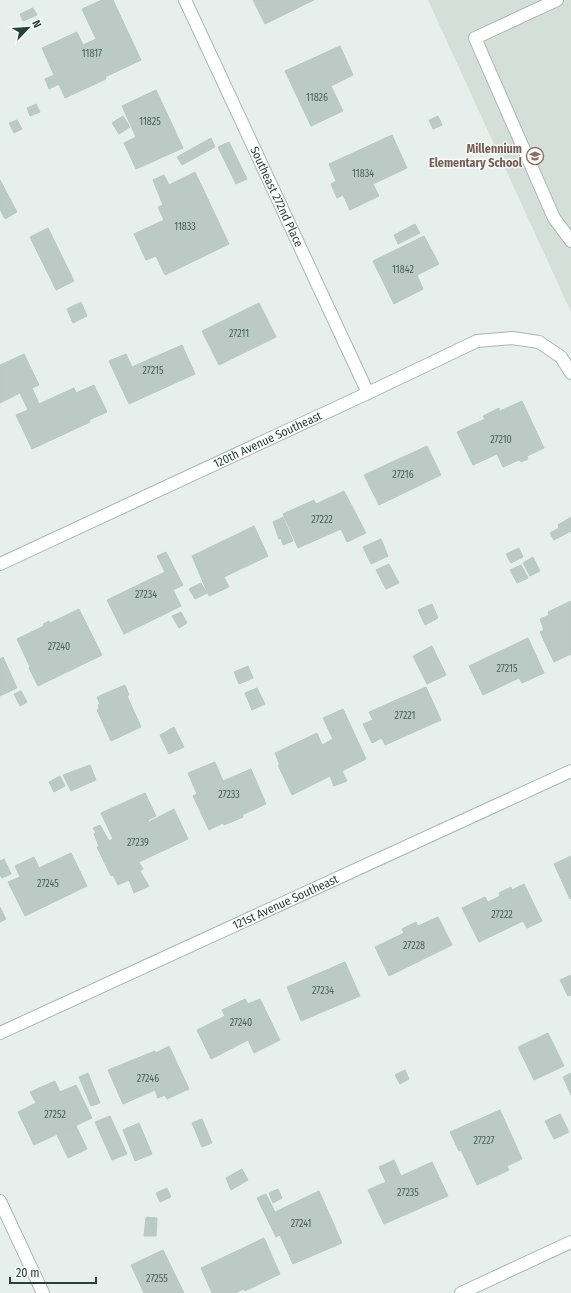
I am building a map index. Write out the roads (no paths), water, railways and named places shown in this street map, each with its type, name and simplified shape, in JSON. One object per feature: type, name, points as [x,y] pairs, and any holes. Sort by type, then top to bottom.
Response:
[{"type":"street","name":"Southeast 272nd Place","points":[[185,0],[368,393]]},
{"type":"street","points":[[557,0],[475,38],[554,218],[571,241]]},
{"type":"street","name":"120th Avenue Southeast","points":[[0,564],[477,341],[512,338],[539,342],[561,357],[571,373]]},
{"type":"street","name":"121st Avenue Southeast","points":[[0,1034],[571,771]]},
{"type":"street","points":[[0,1201],[43,1293]]},
{"type":"street","points":[[461,1293],[571,1242]]},
{"type":"place","name":"Millennium Elementary School","points":[[535,156]]}]
